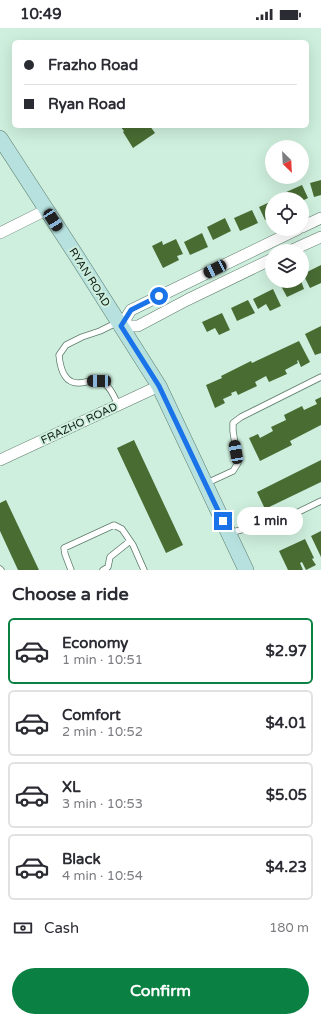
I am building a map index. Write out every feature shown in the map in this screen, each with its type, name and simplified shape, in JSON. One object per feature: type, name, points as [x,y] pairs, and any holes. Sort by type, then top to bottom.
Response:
[{"type":"main road","name":"RYAN ROAD","points":[[0,138],[159,386],[246,570]]},
{"type":"street","points":[[0,232],[46,210]]},
{"type":"street","points":[[309,224],[321,218]]},
{"type":"street","points":[[120,324],[131,310],[284,236]]},
{"type":"street","points":[[306,244],[321,237]]},
{"type":"street","points":[[120,324],[138,326],[187,300],[265,263]]},
{"type":"street","name":"FRAZHO ROAD","points":[[0,460],[159,386]]},
{"type":"lane","points":[[118,405],[107,385],[99,381],[77,383],[69,380],[61,369],[59,355],[66,345],[82,337],[120,324]]},
{"type":"lane","points":[[206,484],[232,471],[238,463],[233,423],[240,416],[321,377]]},
{"type":"lane","points":[[229,533],[284,519],[321,501]]},
{"type":"lane","points":[[70,570],[64,554],[64,548],[114,525],[122,528],[144,570]]},
{"type":"lane","points":[[103,570],[108,568],[110,557],[130,541]]},
{"type":"building","points":[[122,128],[151,128],[155,133],[133,148],[123,132],[124,131]]},
{"type":"building","points":[[321,180],[321,195],[314,197],[310,183]]},
{"type":"building","points":[[302,185],[305,192],[286,192]]},
{"type":"building","points":[[265,204],[265,220],[259,207]]},
{"type":"building","points":[[252,210],[258,223],[240,231],[234,218]]},
{"type":"building","points":[[225,218],[231,231],[213,240],[207,227]]},
{"type":"building","points":[[202,233],[208,247],[190,255],[184,242]]},
{"type":"building","points":[[176,239],[183,254],[177,256],[179,260],[163,268],[152,246],[162,241],[163,245]]},
{"type":"building","points":[[321,265],[321,283],[310,288],[309,286],[309,271]]},
{"type":"building","points":[[282,288],[304,288],[304,289],[287,297]]},
{"type":"building","points":[[273,289],[281,306],[270,311],[266,304],[258,309],[253,299]]},
{"type":"building","points":[[248,300],[255,313],[237,321],[231,308]]},
{"type":"building","points":[[222,313],[230,330],[219,335],[215,328],[207,332],[202,322]]},
{"type":"building","points":[[321,326],[321,353],[315,355],[305,334]]},
{"type":"building","points":[[299,341],[310,362],[301,367],[298,360],[298,363],[285,370],[287,374],[269,382],[266,376],[255,382],[257,386],[238,395],[236,391],[231,393],[232,395],[223,399],[225,403],[215,408],[206,385],[222,378],[221,376],[251,361],[252,363]]},
{"type":"building","points":[[321,397],[321,425],[290,441],[292,445],[260,461],[249,438],[258,434],[260,438],[273,431],[271,427],[286,420],[284,415],[302,406],[304,410],[317,404],[315,400]]},
{"type":"building","points":[[134,440],[183,545],[166,553],[117,448]]},
{"type":"building","points":[[321,460],[321,482],[265,509],[257,492]]},
{"type":"building","points":[[6,500],[39,570],[18,570],[0,531],[0,503]]},
{"type":"building","points":[[321,531],[321,557],[311,536]]},
{"type":"building","points":[[305,539],[314,558],[312,559],[316,565],[306,570],[302,562],[300,563],[303,570],[288,570],[279,551]]},
{"type":"route","points":[[159,296],[131,310],[121,326],[159,386],[223,521]]}]
